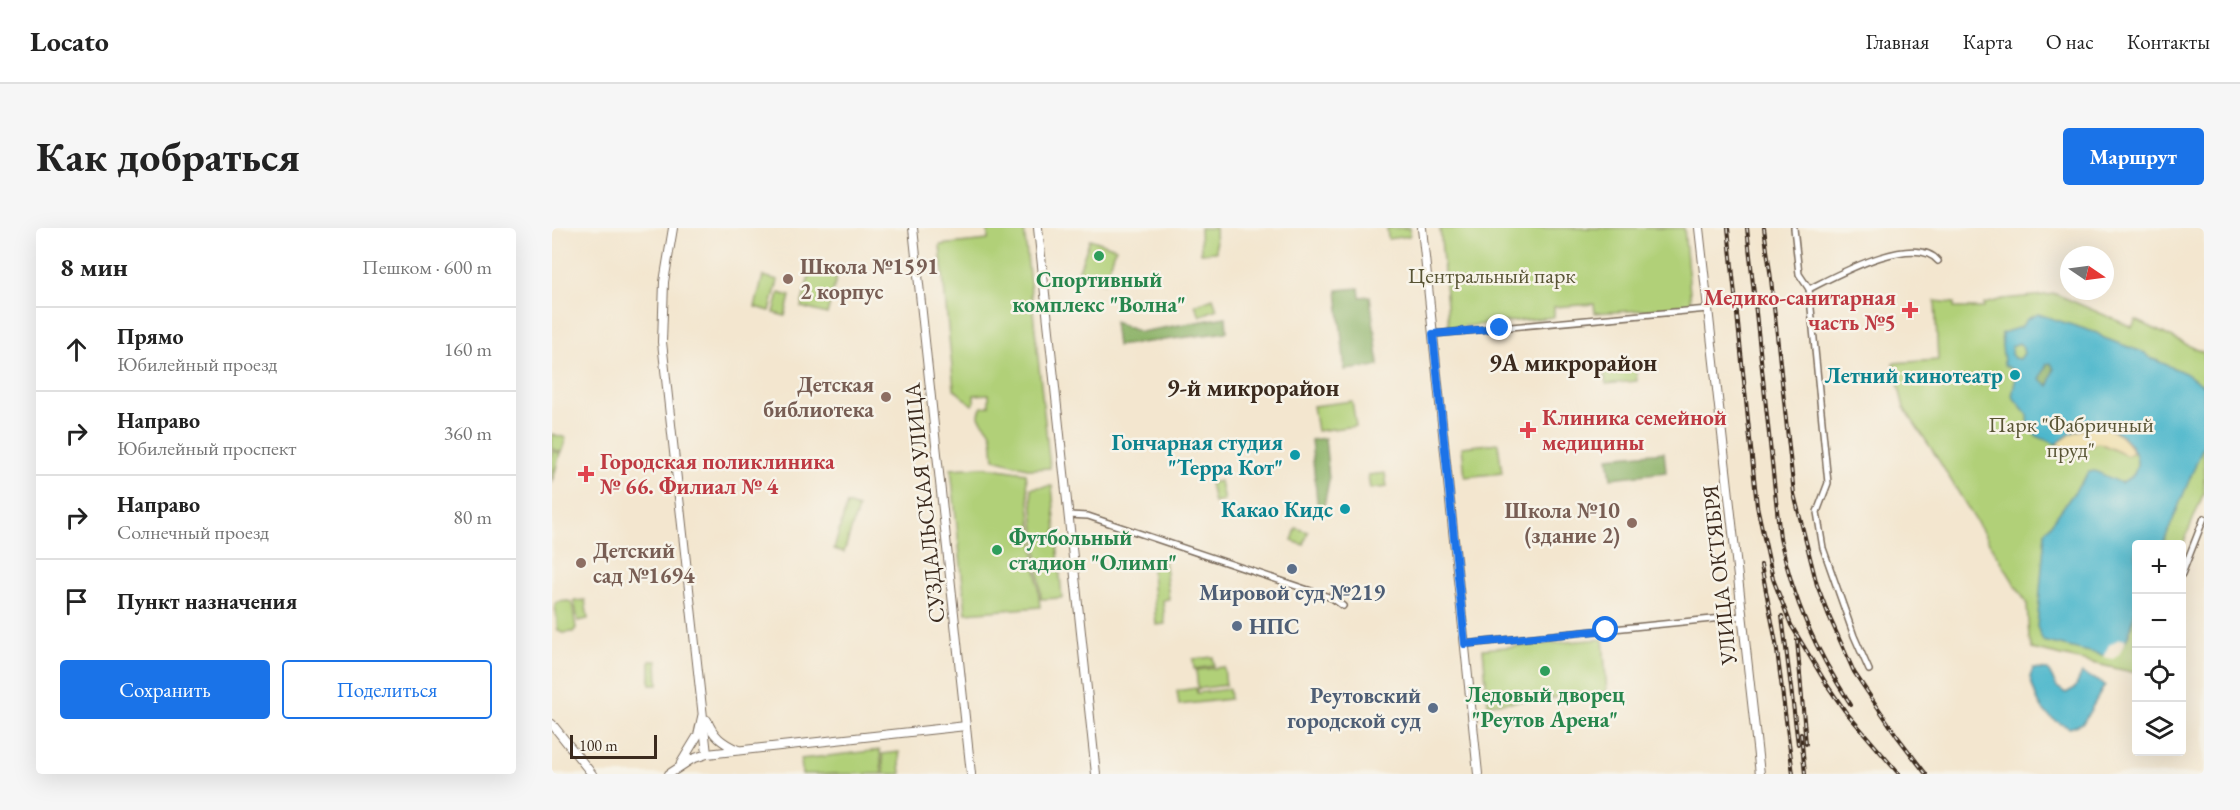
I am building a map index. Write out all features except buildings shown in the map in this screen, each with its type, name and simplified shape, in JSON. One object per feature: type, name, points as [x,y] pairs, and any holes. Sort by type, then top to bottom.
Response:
[{"type":"street","points":[[673,228],[664,282],[663,342],[704,707],[707,754]]},
{"type":"street","name":"СУЗДАЛЬСКАЯ УЛИЦА","points":[[913,228],[971,774]]},
{"type":"street","points":[[1038,228],[1096,774]]},
{"type":"street","points":[[1422,228],[1478,774]]},
{"type":"street","name":"УЛИЦА ОКТЯБРЯ","points":[[1699,228],[1760,774]]},
{"type":"street","points":[[1794,228],[1798,274],[1809,289],[1828,483],[1817,512],[1823,549],[1854,636],[1869,670]]},
{"type":"street","points":[[1809,289],[1851,268],[1878,258],[1913,251],[1930,254],[1938,261]]},
{"type":"street","points":[[1433,334],[1708,309]]},
{"type":"street","points":[[1068,515],[1088,516],[1324,595],[1342,606]]},
{"type":"street","points":[[2186,562],[2204,518]]},
{"type":"street","points":[[1465,644],[1742,616]]},
{"type":"street","points":[[704,707],[713,733],[724,743],[741,751]]},
{"type":"street","points":[[678,767],[689,753],[698,735],[704,707]]},
{"type":"street","points":[[552,724],[592,774]]},
{"type":"street","points":[[669,774],[697,757],[707,754],[966,726]]},
{"type":"green space","points":[[988,228],[1024,228],[1050,468],[1031,469],[994,459],[991,433],[979,415],[982,407],[989,406],[989,394],[974,395],[972,405],[954,389],[940,245],[988,240]]},
{"type":"green space","points":[[1200,228],[1215,228],[1216,252],[1201,253]]},
{"type":"green space","points":[[1387,228],[1410,228],[1410,234],[1388,239]]},
{"type":"green space","name":"Центральный парк","points":[[1440,228],[1684,228],[1691,304],[1595,313],[1594,304],[1554,307],[1554,317],[1449,328]]},
{"type":"green space","name":"Спортивный комплекс \"Волна\"","points":[[1090,239],[1116,248],[1104,283],[1078,273]]},
{"type":"green space","points":[[812,265],[838,272],[827,314],[801,307]]},
{"type":"green space","points":[[763,276],[778,280],[770,311],[755,307]]},
{"type":"green space","points":[[1359,288],[1360,297],[1370,296],[1379,366],[1345,370],[1337,290]]},
{"type":"green space","points":[[779,293],[790,296],[785,316],[774,313]]},
{"type":"green space","name":"Парк \"Фабричный пруд\"","points":[[2056,294],[2060,296],[2060,300],[2070,300],[2132,327],[2136,320],[2204,353],[2204,492],[2185,540],[2132,540],[2132,672],[2032,649],[2027,604],[1904,408],[1893,363],[1938,360],[1935,301],[1954,303],[1954,308],[1984,308],[1984,304],[2003,299]]},
{"type":"green space","points":[[1213,298],[1217,309],[1200,316],[1195,305]]},
{"type":"green space","points":[[1226,317],[1227,332],[1117,346],[1114,322],[1140,332]]},
{"type":"green space","points":[[2051,363],[2054,369],[2049,386],[2040,379],[2047,364]]},
{"type":"green space","points":[[1636,368],[1637,381],[1606,384],[1604,371]]},
{"type":"green space","points":[[1352,401],[1356,426],[1317,431],[1313,406]]},
{"type":"green space","points":[[552,434],[566,438],[562,452],[552,449]]},
{"type":"green space","points":[[1325,438],[1329,480],[1323,511],[1318,511],[1311,440]]},
{"type":"green space","points":[[1498,443],[1502,473],[1465,477],[1462,447]]},
{"type":"green space","points":[[552,451],[560,453],[552,484]]},
{"type":"green space","points":[[1664,452],[1666,472],[1611,478],[1608,457]]},
{"type":"green space","name":"Футбольный стадион \"Олимп\"","points":[[984,467],[1026,473],[1040,607],[966,613],[951,469]]},
{"type":"green space","points":[[1385,473],[1387,487],[1370,489],[1368,475]]},
{"type":"green space","points":[[1220,481],[1224,501],[1214,503],[1210,483]]},
{"type":"green space","points":[[1052,486],[1062,598],[1041,599],[1031,488]]},
{"type":"green space","points":[[847,504],[858,508],[844,552],[834,549]]},
{"type":"green space","points":[[1296,528],[1308,532],[1304,545],[1292,541]]},
{"type":"green space","points":[[1164,558],[1169,599],[1163,600],[1165,624],[1156,625],[1151,559]]},
{"type":"green space","points":[[585,600],[588,619],[578,621],[574,601]]},
{"type":"green space","points":[[557,602],[572,603],[576,628],[573,632],[562,633],[558,630],[555,605]]},
{"type":"green space","name":"Ледовый дворец \"Реутов Арена\"","points":[[1603,639],[1607,693],[1488,704],[1483,649]]},
{"type":"green space","points":[[1213,657],[1214,666],[1194,669],[1193,659]]},
{"type":"green space","points":[[650,661],[657,661],[658,685],[650,685]]},
{"type":"green space","points":[[1224,667],[1226,685],[1198,689],[1196,670]]},
{"type":"green space","points":[[1196,688],[1197,693],[1229,689],[1230,699],[1179,705],[1177,691]]},
{"type":"green space","points":[[880,750],[882,774],[802,774],[801,759]]},
{"type":"green space","points":[[899,752],[901,774],[884,774],[882,754]]},
{"type":"sand","points":[[2097,424],[2118,434],[2134,452],[2127,456],[2098,443],[2072,454],[2056,444],[2072,433]]},
{"type":"water","points":[[2038,314],[2097,333],[2104,338],[2145,353],[2185,373],[2204,386],[2204,444],[2165,540],[2132,540],[2132,625],[2121,648],[2111,657],[2043,641],[2037,627],[2045,532],[2089,472],[2095,471],[2121,483],[2132,476],[2137,459],[2128,442],[2120,434],[2102,425],[2084,427],[2056,444],[2032,432],[2028,423],[2028,415],[2012,396],[2017,372],[2004,365],[2001,341],[2002,333],[2021,327],[2027,319]],"holes":[[[2019,343],[2024,353],[2020,359],[2014,358],[2011,354],[2012,346]],[[2051,363],[2054,369],[2049,386],[2040,379],[2047,364]]]},
{"type":"water","points":[[2033,669],[2048,670],[2057,687],[2066,693],[2075,688],[2082,673],[2105,685],[2083,723],[2070,728],[2053,719],[2042,709],[2030,677]]},
{"type":"pier","points":[[2119,639],[2126,640],[2119,655],[2113,659],[2103,657],[2109,645]]},
{"type":"railway","points":[[1728,228],[1757,506],[1773,579],[1791,625],[1827,685],[1845,711],[1899,774]]},
{"type":"railway","points":[[1747,228],[1780,538],[1792,584],[1807,625],[1851,705]]},
{"type":"railway","points":[[1764,228],[1794,494],[1817,585],[1854,672],[1926,774]]},
{"type":"railway","points":[[1761,565],[1776,643],[1793,774]]},
{"type":"railway","points":[[1782,616],[1798,744]]},
{"type":"railway","points":[[1797,640],[1806,744]]},
{"type":"railway","points":[[1801,734],[1805,774]]},
{"type":"place","name":"Спортивный комплекс \"Волна\"","points":[[1099,256]]},
{"type":"place","name":"Школа №1591 2 корпус","points":[[788,279]]},
{"type":"place","name":"Медико-санитарная часть №5","points":[[1910,310]]},
{"type":"place","name":"Летний кинотеатр","points":[[2015,375]]},
{"type":"place","name":"Детская библиотека","points":[[886,397]]},
{"type":"place","name":"Клиника семейной медицины","points":[[1528,430]]},
{"type":"place","name":"Гончарная студия \"Терра Кот\"","points":[[1295,455]]},
{"type":"place","name":"Городская поликлиника № 66. Филиал № 4","points":[[586,474]]},
{"type":"place","name":"Какао Кидс","points":[[1345,509]]},
{"type":"place","name":"Школа №10 (здание 2)","points":[[1632,523]]},
{"type":"place","name":"Футбольный стадион \"Олимп\"","points":[[997,550]]},
{"type":"place","name":"Детский сад №1694","points":[[581,563]]},
{"type":"place","name":"Мировой суд №219","points":[[1292,569]]},
{"type":"place","name":"НПС","points":[[1237,626]]},
{"type":"place","name":"Ледовый дворец \"Реутов Арена\"","points":[[1545,671]]},
{"type":"place","name":"Реутовский городской суд","points":[[1433,708]]},
{"type":"district","name":"9А микрорайон","points":[[1573,363]]},
{"type":"district","name":"9-й микрорайон","points":[[1253,388]]},
{"type":"route","points":[[1500,328],[1433,334],[1465,644],[1606,630]]}]
